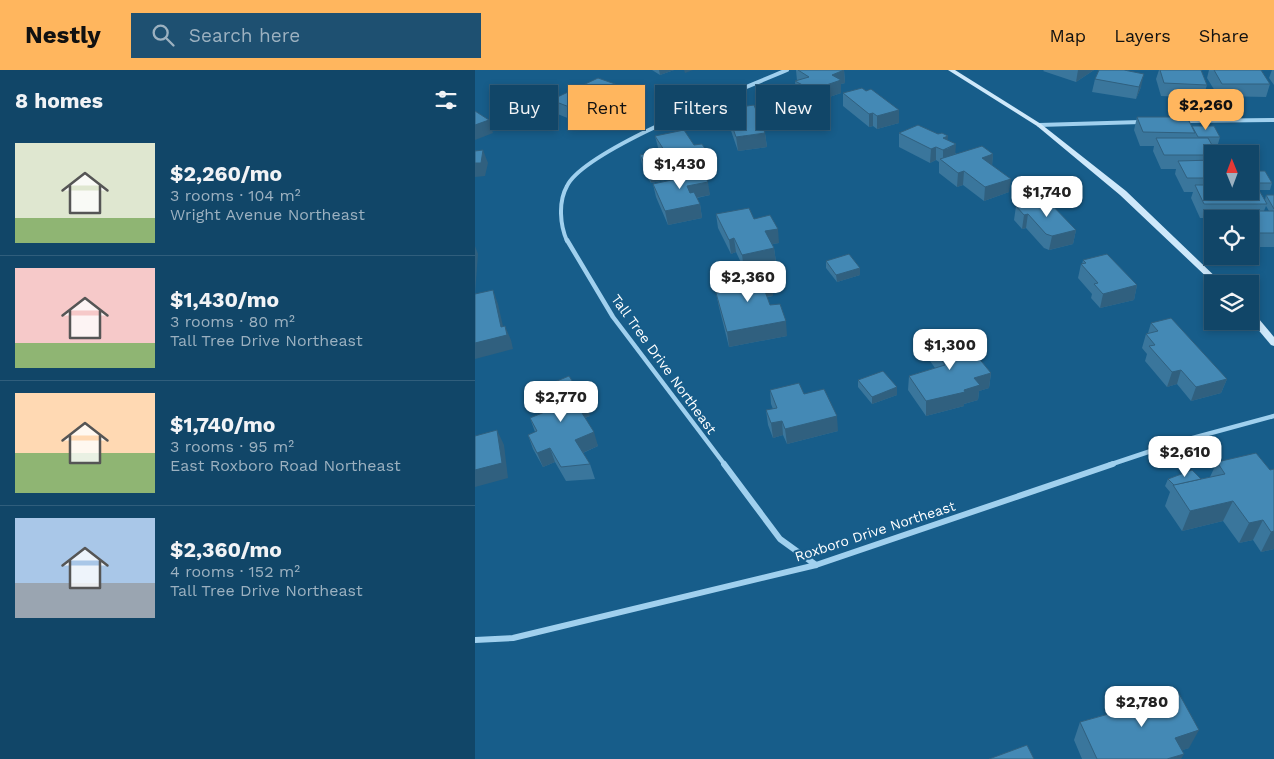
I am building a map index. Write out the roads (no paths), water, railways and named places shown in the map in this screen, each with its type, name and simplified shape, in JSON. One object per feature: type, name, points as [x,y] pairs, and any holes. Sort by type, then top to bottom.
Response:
[{"type":"main road","points":[[951,70],[1039,125],[1123,193],[1210,275]]},
{"type":"main road","points":[[1259,325],[1274,343]]},
{"type":"street","name":"Tall Tree Drive Northeast","points":[[787,70],[630,139],[584,167],[567,185],[560,206],[566,239],[613,317],[780,539],[816,566]]},
{"type":"street","points":[[1181,121],[1274,120]]},
{"type":"street","points":[[1039,125],[1151,122]]},
{"type":"street","name":"Roxboro Drive Northeast","points":[[475,640],[513,638],[816,566],[1178,442],[1274,416]]}]
